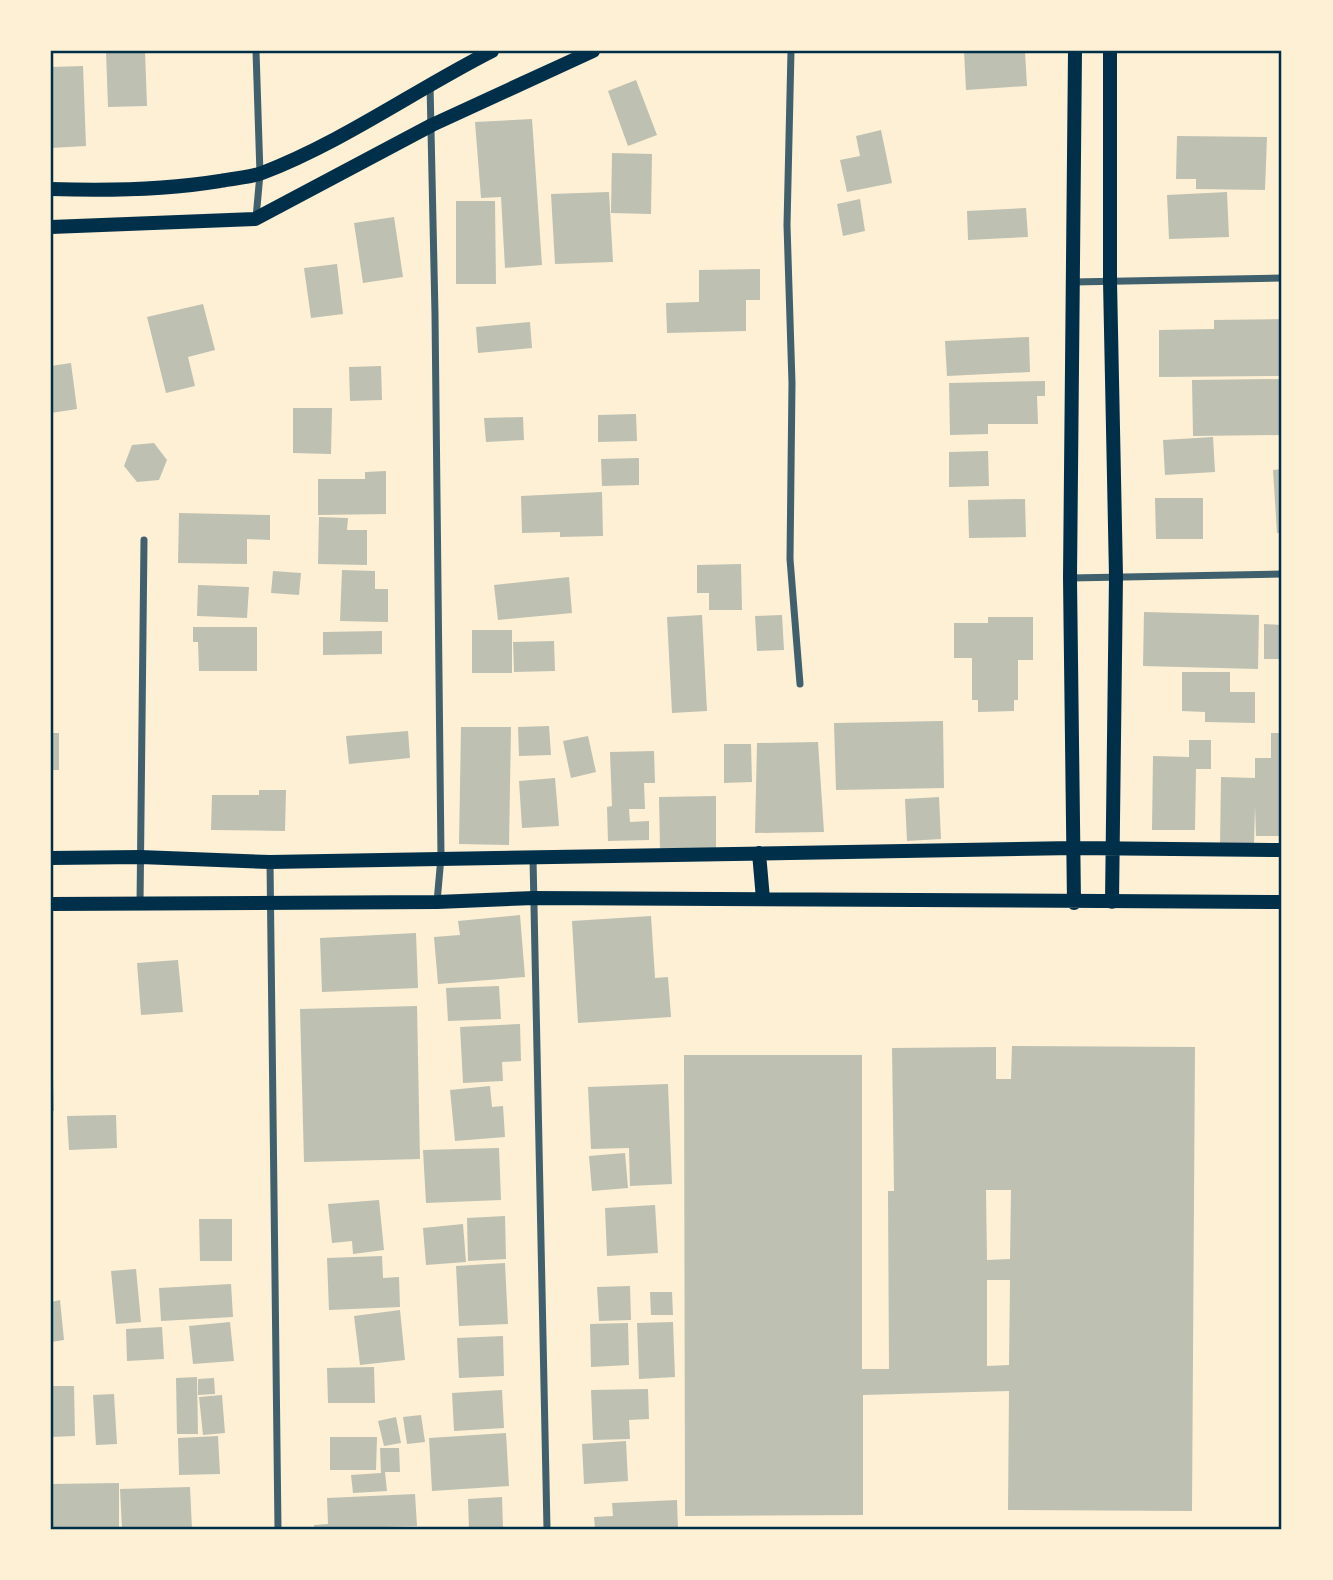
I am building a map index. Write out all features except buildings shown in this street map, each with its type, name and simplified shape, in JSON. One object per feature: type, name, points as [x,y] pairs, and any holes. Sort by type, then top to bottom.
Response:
[{"type":"main road","points":[[51,189],[116,191],[184,187],[260,174],[353,130],[429,83],[492,51]]},
{"type":"main road","points":[[51,227],[256,219],[432,125],[593,51]]},
{"type":"main road","points":[[1074,902],[1070,578],[1075,51]]},
{"type":"main road","points":[[1110,51],[1110,281],[1116,576],[1112,902]]},
{"type":"main road","points":[[51,858],[140,856],[270,862],[1074,848],[1282,850]]},
{"type":"main road","points":[[759,853],[763,900]]},
{"type":"main road","points":[[51,904],[437,902],[534,898],[1282,902]]},
{"type":"street","points":[[256,51],[260,174],[256,219]]},
{"type":"street","points":[[791,51],[787,225],[792,383],[790,559],[800,684]]},
{"type":"street","points":[[429,83],[432,125],[440,857],[437,902]]},
{"type":"street","points":[[1072,282],[1282,278]]},
{"type":"street","points":[[140,905],[144,540]]},
{"type":"street","points":[[1070,578],[1282,574]]},
{"type":"street","points":[[533,857],[547,1529]]},
{"type":"street","points":[[270,862],[273,903],[278,1529]]}]
